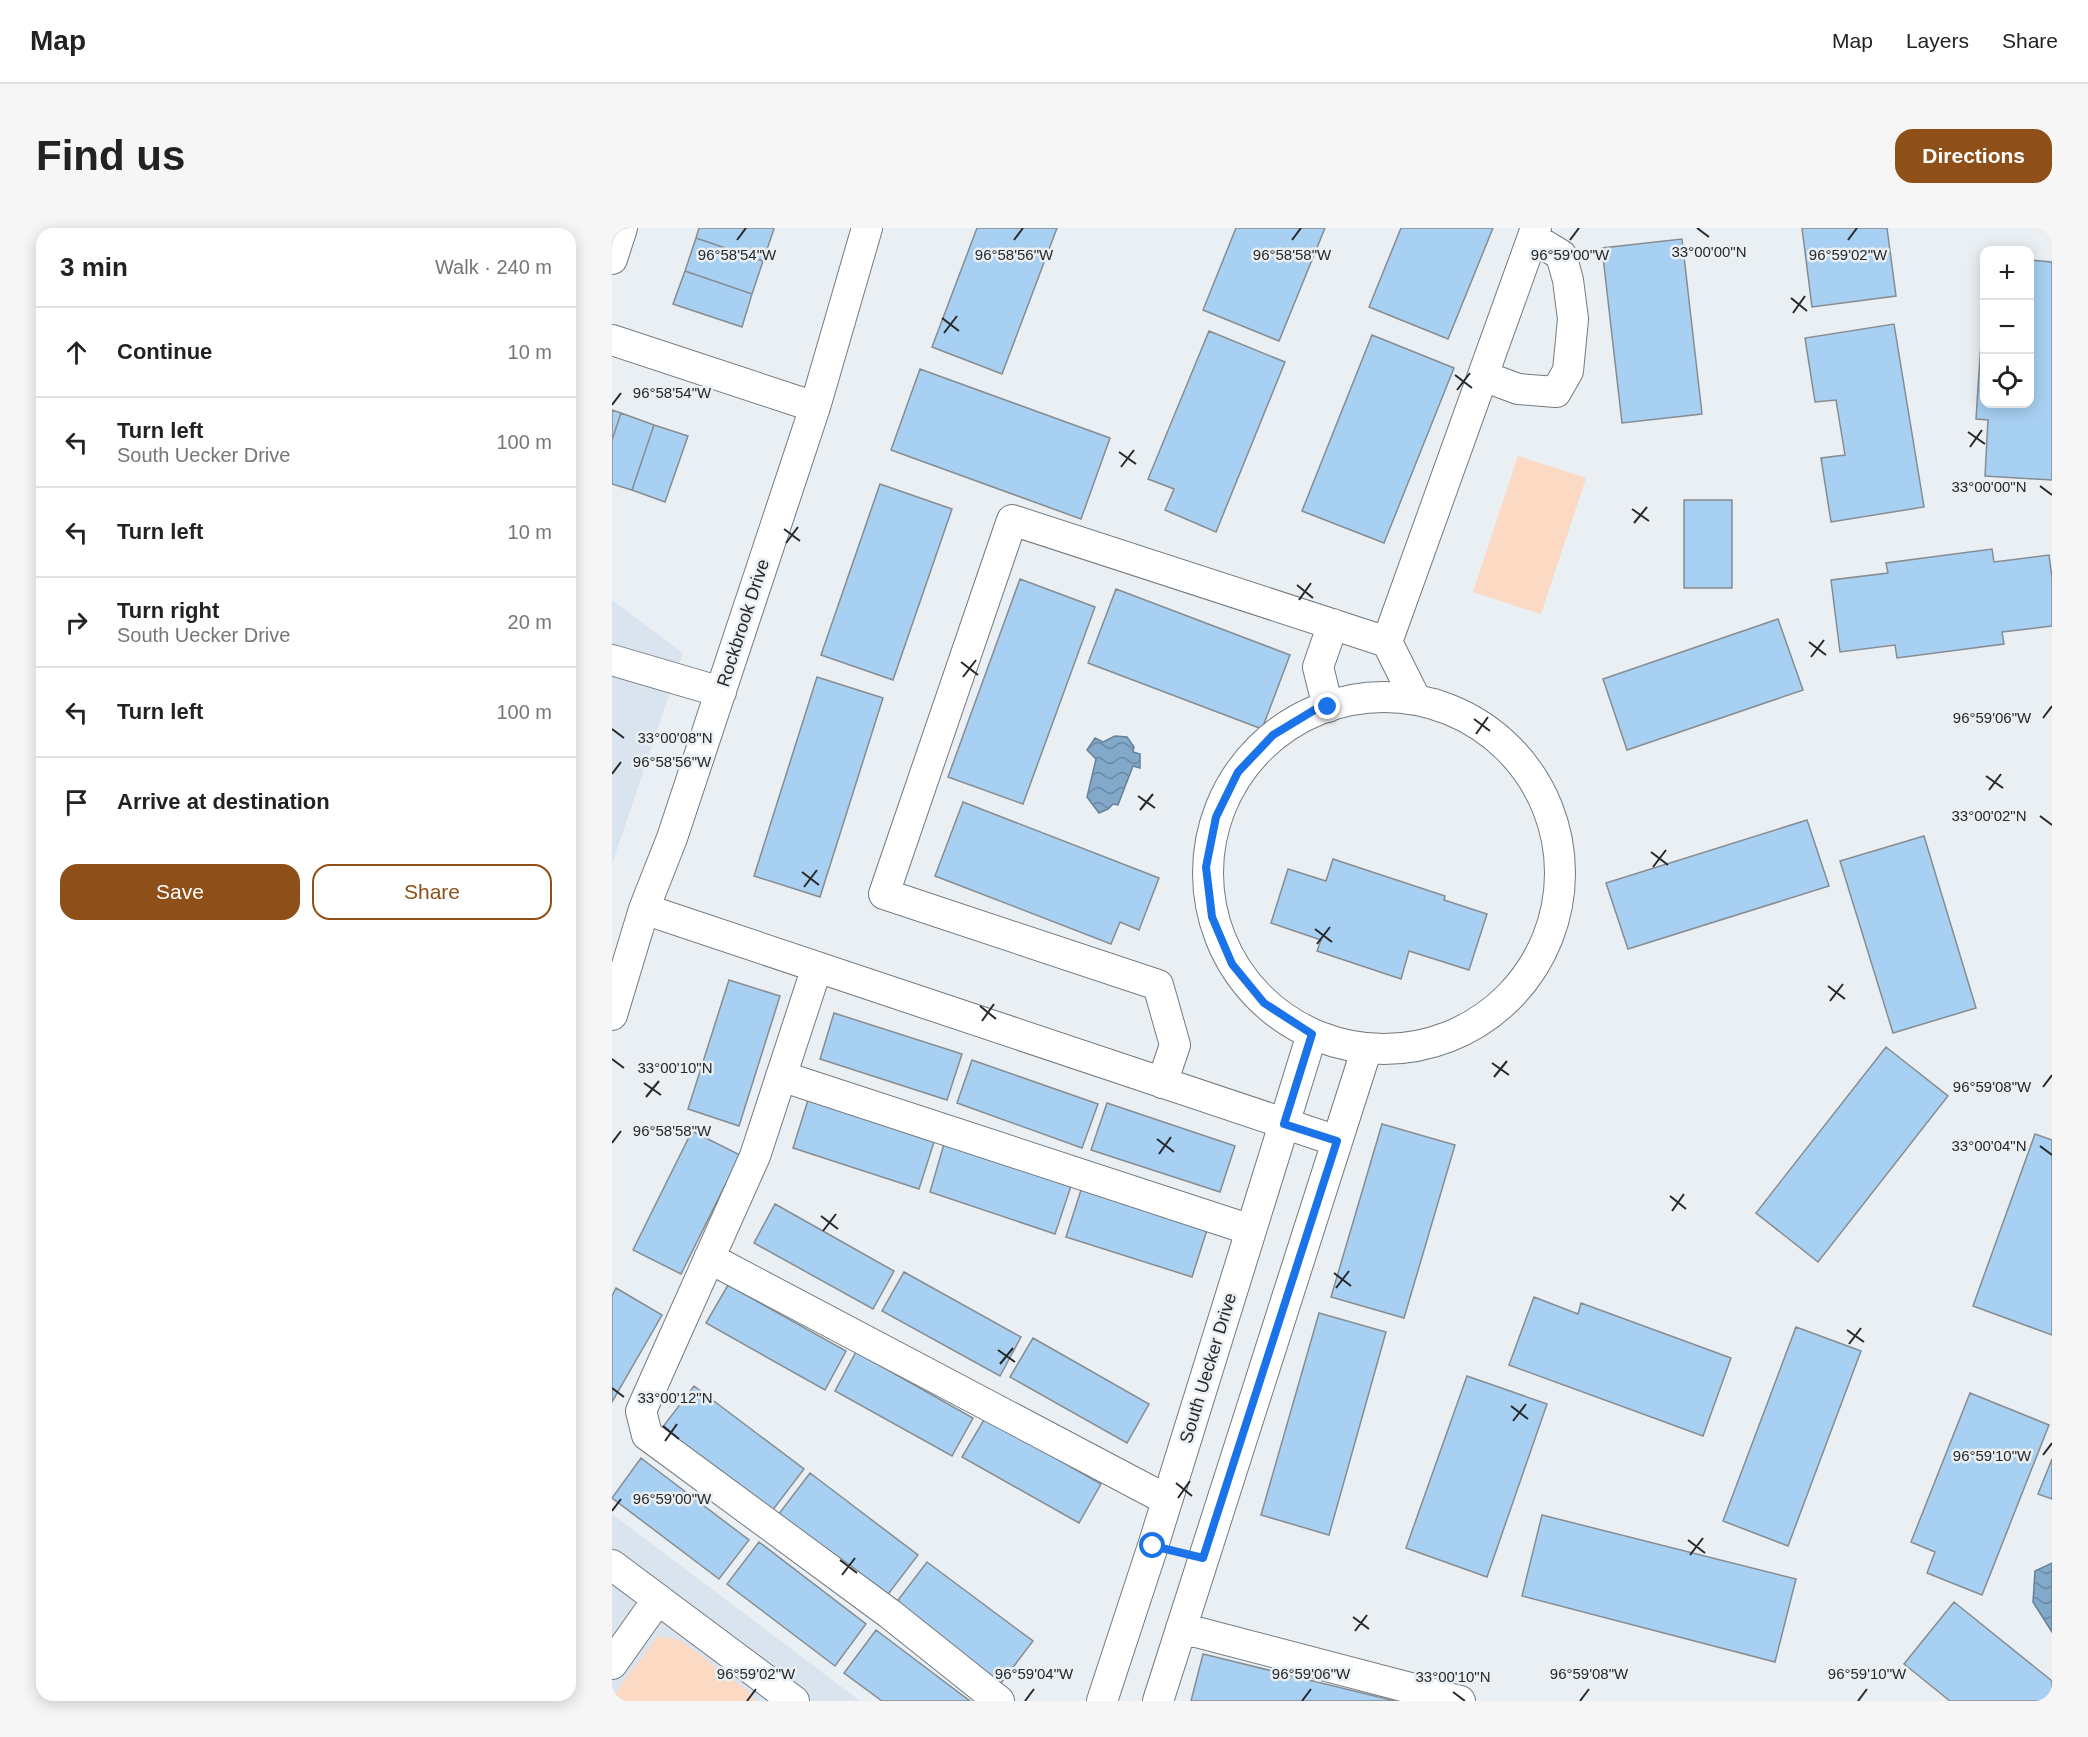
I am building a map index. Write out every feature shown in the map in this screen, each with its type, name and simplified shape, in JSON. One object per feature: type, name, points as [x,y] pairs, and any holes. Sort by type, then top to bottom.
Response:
[{"type":"street","points":[[612,259],[622,228]]},
{"type":"street","name":"Rockbrook Drive","points":[[612,1015],[644,909],[672,838],[815,407],[867,228]]},
{"type":"street","points":[[1387,642],[1534,233],[1561,255],[1568,280],[1572,319],[1568,371],[1556,392],[1518,389],[1483,376]]},
{"type":"street","points":[[612,340],[815,407]]},
{"type":"street","points":[[1162,1083],[1175,1045],[1158,985],[884,894],[1012,520],[1387,642],[1416,700]]},
{"type":"street","points":[[1328,707],[1318,667],[1333,624]]},
{"type":"street","points":[[612,660],[721,692]]},
{"type":"street","points":[[1365,697],[1416,700],[1464,716],[1505,746],[1537,785],[1556,833],[1560,883],[1551,933],[1527,977],[1492,1014],[1448,1038],[1399,1050],[1367,1048],[1312,1034],[1264,1003],[1232,964],[1212,917],[1206,867],[1216,817],[1238,772],[1273,735],[1316,709],[1365,697]]},
{"type":"street","points":[[644,909],[1337,1141]]},
{"type":"street","points":[[817,967],[755,1156],[641,1411],[647,1436],[890,1614],[999,1701]]},
{"type":"street","name":"South Uecker Drive","points":[[1102,1701],[1153,1546],[1312,1034]]},
{"type":"street","points":[[1158,1701],[1367,1048]]},
{"type":"street","points":[[781,1076],[1251,1230]]},
{"type":"street","points":[[709,1258],[1167,1500]]},
{"type":"street","points":[[1153,1546],[1203,1558]]},
{"type":"street","points":[[612,1565],[794,1701]]},
{"type":"street","points":[[612,1664],[657,1599]]},
{"type":"street","points":[[1181,1628],[1460,1701]]},
{"type":"shaded area","points":[[1518,456],[1586,478],[1541,614],[1473,592]]},
{"type":"shaded area","points":[[612,600],[683,653],[612,864]]},
{"type":"shaded area","points":[[612,1514],[860,1701],[612,1701]]},
{"type":"shaded area","points":[[658,1636],[680,1640],[747,1690],[756,1701],[612,1701],[612,1697]]},
{"type":"water","points":[[1115,736],[1127,737],[1134,747],[1133,752],[1140,754],[1140,768],[1133,766],[1118,805],[1113,804],[1099,813],[1087,797],[1096,759],[1087,750],[1095,738],[1103,742]]},
{"type":"water","points":[[2052,1563],[2052,1632],[2033,1602],[2035,1571]]},
{"type":"building","points":[[699,228],[774,229],[763,261],[696,238]]},
{"type":"building","points":[[977,228],[1057,228],[1002,374],[932,347]]},
{"type":"building","points":[[1236,228],[1325,228],[1279,341],[1203,310]]},
{"type":"building","points":[[1401,228],[1493,228],[1448,339],[1369,307]]},
{"type":"building","points":[[1802,228],[1887,228],[1896,296],[1812,307]]},
{"type":"building","points":[[696,238],[763,261],[752,294],[685,271]]},
{"type":"building","points":[[1682,239],[1702,414],[1622,423],[1602,248]]},
{"type":"building","points":[[2034,260],[2052,262],[2052,480],[1985,476],[1988,420],[1976,419],[1980,358],[1980,408],[2034,408]]},
{"type":"building","points":[[685,271],[752,294],[742,327],[673,304]]},
{"type":"building","points":[[1894,324],[1924,507],[1831,522],[1821,458],[1845,455],[1836,400],[1815,402],[1805,338]]},
{"type":"building","points":[[1209,331],[1285,362],[1216,532],[1165,510],[1174,489],[1148,479]]},
{"type":"building","points":[[1372,335],[1454,368],[1384,543],[1302,511]]},
{"type":"building","points":[[920,369],[1110,438],[1081,519],[891,450]]},
{"type":"building","points":[[612,410],[621,413],[612,440]]},
{"type":"building","points":[[621,413],[654,425],[632,490],[612,484],[612,440]]},
{"type":"building","points":[[654,425],[688,436],[665,502],[632,490]]},
{"type":"building","points":[[880,484],[952,509],[893,680],[821,655]]},
{"type":"building","points":[[1684,500],[1732,500],[1732,588],[1684,588]]},
{"type":"building","points":[[1992,549],[1994,562],[2049,555],[2052,578],[2052,626],[2002,632],[2004,644],[1897,658],[1895,645],[1840,652],[1831,580],[1888,573],[1886,563]]},
{"type":"building","points":[[1020,579],[1095,607],[1023,804],[948,777]]},
{"type":"building","points":[[1116,589],[1290,655],[1262,729],[1088,663]]},
{"type":"building","points":[[1778,619],[1803,690],[1627,750],[1603,679]]},
{"type":"building","points":[[817,677],[883,698],[820,897],[754,876]]},
{"type":"building","points":[[963,802],[1159,878],[1139,930],[1120,922],[1111,944],[935,876]]},
{"type":"building","points":[[1807,820],[1829,886],[1628,949],[1606,883]]},
{"type":"building","points":[[1924,836],[1976,1008],[1893,1033],[1840,861]]},
{"type":"building","points":[[1333,859],[1445,896],[1444,900],[1487,914],[1469,970],[1409,951],[1401,979],[1317,951],[1321,940],[1271,923],[1288,869],[1326,881]]},
{"type":"building","points":[[729,980],[780,996],[739,1126],[688,1109]]},
{"type":"building","points":[[834,1013],[962,1054],[947,1100],[820,1059]]},
{"type":"building","points":[[1886,1047],[1948,1096],[1818,1262],[1756,1213]]},
{"type":"building","points":[[972,1060],[1098,1104],[1082,1148],[957,1103]]},
{"type":"building","points":[[808,1100],[934,1142],[919,1189],[793,1148]]},
{"type":"building","points":[[1107,1103],[1235,1146],[1220,1192],[1091,1150]]},
{"type":"building","points":[[1382,1124],[1455,1145],[1404,1318],[1331,1297]]},
{"type":"building","points":[[692,1131],[740,1155],[681,1274],[633,1250]]},
{"type":"building","points":[[2035,1134],[2052,1140],[2052,1335],[1973,1306]]},
{"type":"building","points":[[944,1144],[1071,1186],[1055,1234],[930,1192]]},
{"type":"building","points":[[1081,1190],[1207,1230],[1192,1277],[1066,1237]]},
{"type":"building","points":[[775,1204],[894,1271],[873,1309],[754,1243]]},
{"type":"building","points":[[904,1272],[1021,1337],[1000,1376],[882,1311]]},
{"type":"building","points":[[728,1285],[846,1351],[825,1390],[706,1323]]},
{"type":"building","points":[[616,1288],[662,1315],[612,1402],[612,1296]]},
{"type":"building","points":[[1534,1297],[1578,1314],[1581,1303],[1731,1358],[1703,1436],[1509,1365]]},
{"type":"building","points":[[1319,1313],[1386,1332],[1329,1535],[1261,1515]]},
{"type":"building","points":[[1796,1327],[1861,1351],[1788,1546],[1723,1521]]},
{"type":"building","points":[[1033,1338],[1149,1404],[1127,1443],[1010,1377]]},
{"type":"building","points":[[856,1352],[973,1418],[952,1456],[835,1391]]},
{"type":"building","points":[[1467,1376],[1547,1404],[1487,1577],[1406,1548]]},
{"type":"building","points":[[694,1386],[804,1469],[772,1511],[662,1428]]},
{"type":"building","points":[[1970,1393],[2049,1425],[1982,1595],[1927,1573],[1935,1552],[1911,1542]]},
{"type":"building","points":[[985,1418],[1101,1484],[1079,1523],[962,1457]]},
{"type":"building","points":[[641,1458],[749,1540],[719,1579],[612,1498]]},
{"type":"building","points":[[2052,1459],[2052,1499],[2038,1494]]},
{"type":"building","points":[[810,1473],[918,1555],[886,1597],[778,1515]]},
{"type":"building","points":[[1542,1515],[1796,1579],[1775,1662],[1522,1596]]},
{"type":"building","points":[[759,1542],[866,1624],[835,1666],[727,1584]]},
{"type":"building","points":[[927,1562],[1033,1641],[1001,1683],[895,1604]]},
{"type":"building","points":[[1954,1602],[2052,1681],[2052,1701],[1950,1701],[1904,1664]]},
{"type":"building","points":[[876,1630],[970,1701],[882,1701],[844,1673]]},
{"type":"building","points":[[1203,1654],[1395,1701],[1191,1701]]},
{"type":"route","points":[[1153,1546],[1203,1558],[1337,1141],[1284,1124],[1312,1034],[1264,1003],[1232,964],[1212,917],[1206,867],[1216,817],[1238,772],[1273,735],[1316,709],[1328,707]]}]
